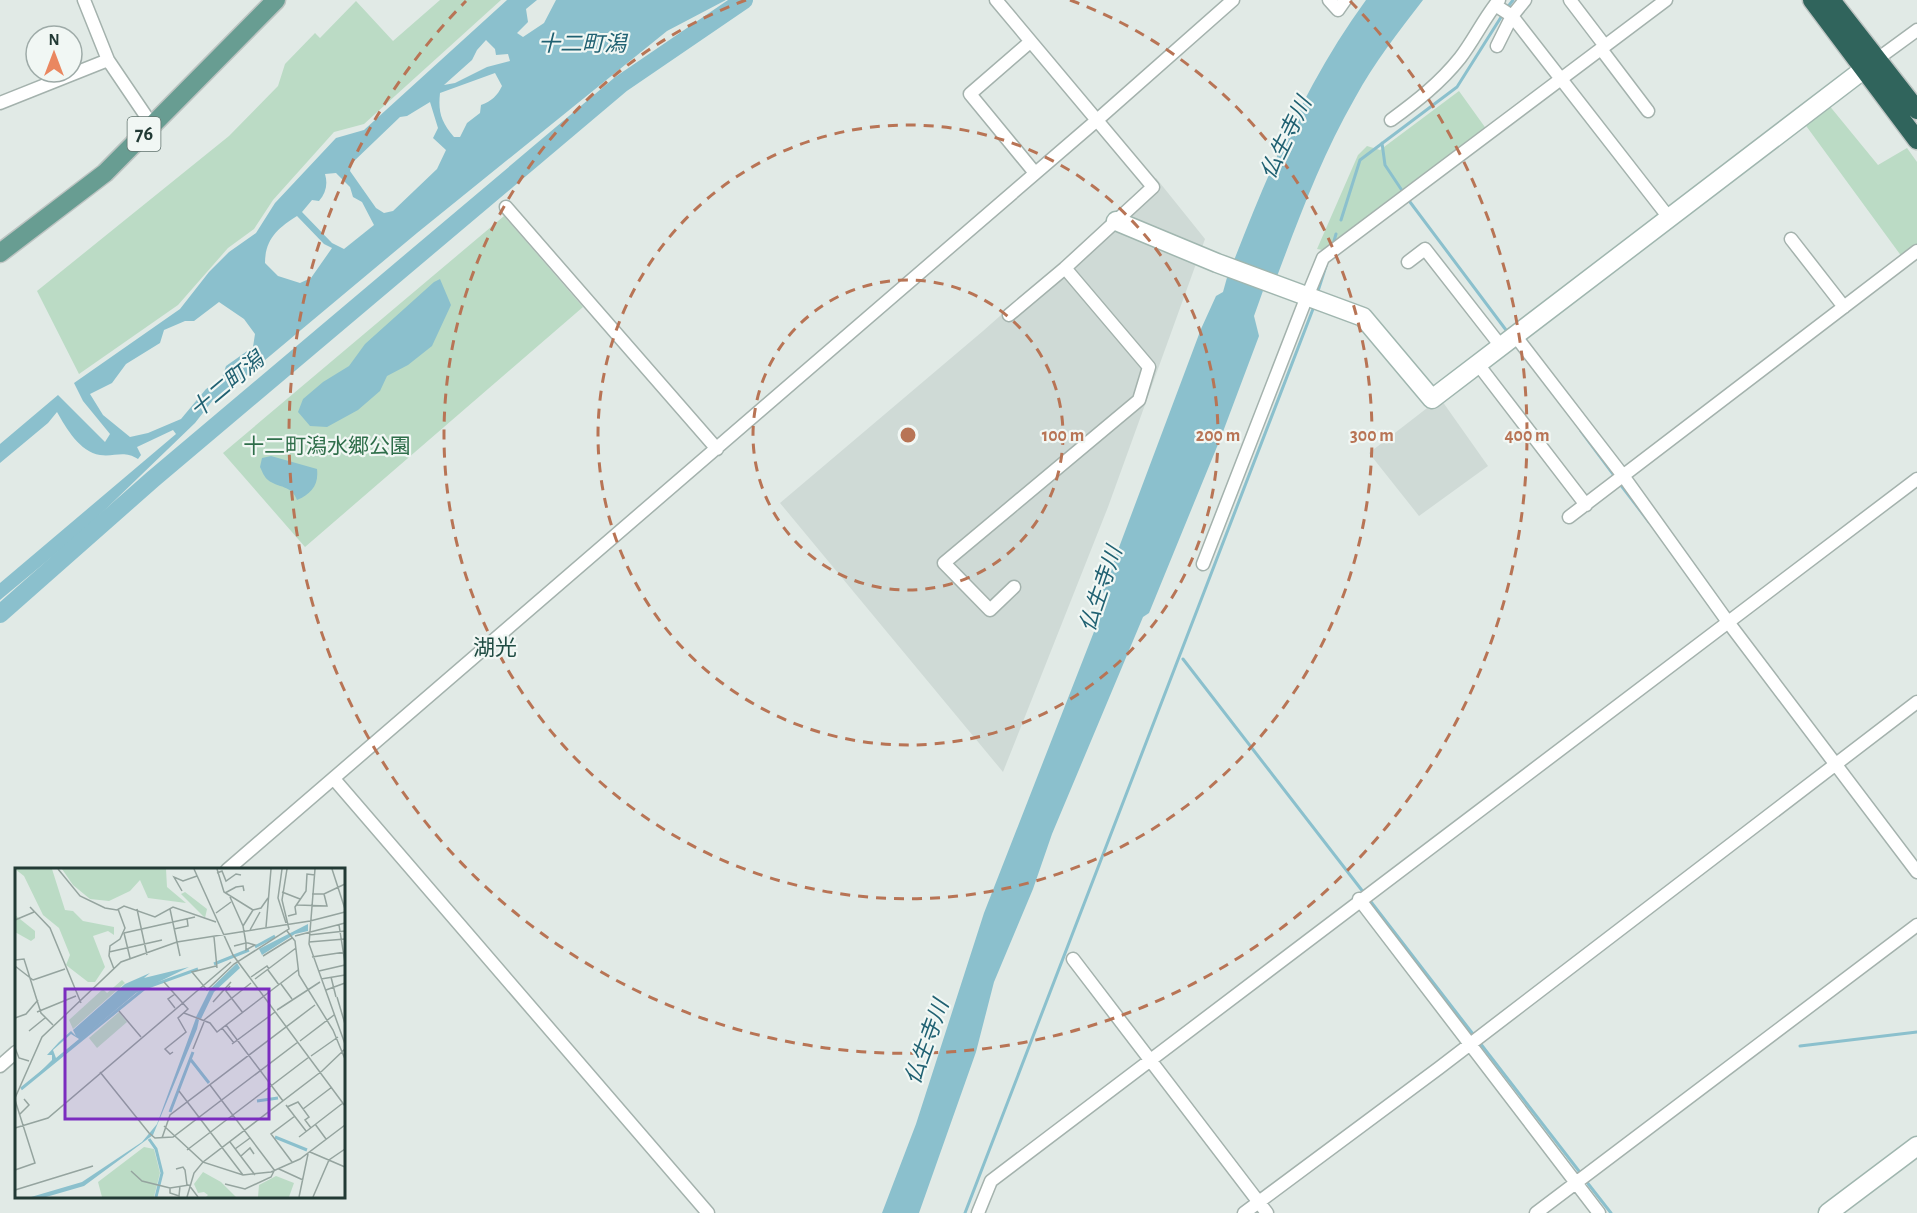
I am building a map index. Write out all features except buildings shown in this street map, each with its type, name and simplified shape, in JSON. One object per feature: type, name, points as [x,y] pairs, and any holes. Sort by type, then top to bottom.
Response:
[{"type":"highway","points":[[1812,0],[1870,65],[1917,110]]},
{"type":"highway","points":[[1831,0],[1917,140]]},
{"type":"main road","name":"76","points":[[0,253],[105,173],[276,0]]},
{"type":"street","points":[[84,0],[108,60],[152,125]]},
{"type":"street","points":[[996,0],[1153,187],[1065,268],[1009,315]]},
{"type":"street","points":[[229,868],[1035,174],[1233,0]]},
{"type":"street","points":[[1329,0],[1338,10],[1345,0]]},
{"type":"street","points":[[1497,45],[1512,16],[1525,0]]},
{"type":"street","points":[[1570,0],[1648,111]]},
{"type":"street","points":[[1309,292],[1323,258],[1385,214],[1666,0]]},
{"type":"street","points":[[1390,120],[1423,97],[1444,76],[1462,56],[1497,2],[1512,16],[1670,219]]},
{"type":"street","points":[[1116,221],[1217,263],[1364,317],[1432,399],[1917,30]]},
{"type":"street","points":[[1030,42],[970,94],[1035,174]]},
{"type":"street","points":[[0,103],[108,60]]},
{"type":"street","points":[[506,207],[717,449]]},
{"type":"street","points":[[1791,239],[1844,307]]},
{"type":"street","points":[[1408,262],[1425,249],[1507,340],[1624,477],[1728,622],[1917,872]]},
{"type":"street","points":[[1569,517],[1917,251]]},
{"type":"street","points":[[1014,587],[990,610],[944,563],[1139,400],[1149,367],[1065,268]]},
{"type":"street","points":[[1203,564],[1304,304]]},
{"type":"street","points":[[1477,363],[1586,505]]},
{"type":"street","points":[[978,1213],[991,1181],[1152,1060],[1359,899],[1917,479]]},
{"type":"street","points":[[1244,1213],[1470,1044],[1917,702]]},
{"type":"street","points":[[334,778],[708,1213]]},
{"type":"street","points":[[1359,899],[1599,1213]]},
{"type":"street","points":[[1536,1213],[1917,925]]},
{"type":"street","points":[[1073,959],[1267,1213]]},
{"type":"street","points":[[0,1066],[15,1053]]},
{"type":"street","points":[[1828,1213],[1917,1146]]},
{"type":"shaded area","points":[[1156,178],[1205,239],[1108,507],[1003,772],[780,503],[983,331]]},
{"type":"shaded area","points":[[1440,398],[1488,466],[1419,516],[1369,453]]},
{"type":"green space","points":[[440,0],[501,0],[364,124],[334,132],[273,200],[254,229],[228,248],[178,305],[79,374],[37,291],[229,136],[278,86],[285,64],[315,33],[320,38],[356,1],[393,41]]},
{"type":"green space","points":[[1459,91],[1487,130],[1328,251],[1317,249],[1358,155],[1367,146],[1380,150]]},
{"type":"green space","points":[[1828,104],[1878,165],[1907,148],[1917,162],[1917,244],[1902,257],[1804,123]]},
{"type":"green space","name":"十二町潟水郷公園","points":[[504,216],[583,307],[305,547],[223,453]]},
{"type":"water","name":"十二町潟","points":[[507,0],[537,0],[526,9],[528,22],[517,33],[523,37],[544,23],[556,0],[726,0],[667,31],[417,233],[235,385],[213,400],[195,423],[83,531],[0,600],[0,583],[176,434],[173,430],[137,447],[141,455],[138,459],[124,454],[100,455],[80,444],[69,432],[57,412],[48,423],[0,463],[0,444],[58,395],[105,442],[110,434],[83,401],[74,383],[180,309],[209,272],[229,252],[256,233],[275,203],[336,138],[364,130]],"holes":[[[486,40],[495,49],[496,55],[508,54],[510,61],[487,67],[455,83],[444,85],[472,60]],[[495,73],[502,86],[494,98],[481,105],[480,113],[467,123],[460,137],[454,137],[446,126],[441,116],[440,93]],[[430,102],[438,128],[433,138],[446,150],[437,169],[393,211],[384,213],[376,208],[350,171],[352,163],[400,117],[407,116]],[[336,173],[350,187],[353,197],[362,202],[374,225],[344,249],[332,243],[302,212],[312,200],[319,201],[325,192],[325,174]],[[297,216],[324,244],[332,248],[311,278],[300,283],[278,276],[265,263],[267,247],[284,225]],[[219,302],[244,319],[255,334],[253,347],[226,366],[222,378],[206,389],[181,419],[148,433],[130,437],[103,415],[90,394],[112,383],[126,364],[160,343],[164,330],[185,321],[194,321]]]},
{"type":"water","name":"仏生寺川","points":[[1366,0],[1423,0],[1362,85],[1343,120],[1312,187],[1276,279],[1233,263],[1275,160],[1307,94]]},
{"type":"water","points":[[1228,274],[1264,288],[1254,316],[1259,336],[1221,437],[1149,613],[1143,617],[1052,834],[1033,889],[994,982],[976,1052],[919,1213],[882,1213],[916,1124],[984,913],[1106,601],[1103,590],[1201,329],[1216,296],[1223,292]]},
{"type":"water","points":[[440,279],[451,305],[432,346],[408,365],[387,376],[380,391],[358,410],[327,427],[310,426],[298,412],[303,399],[323,382],[349,366],[365,344]]},
{"type":"water","points":[[271,456],[317,469],[317,480],[313,488],[297,500],[288,489],[268,480],[260,467],[262,458]]},
{"type":"waterway","name":"十二町潟","points":[[0,614],[153,479],[621,84],[744,0]]},
{"type":"waterway","points":[[1507,8],[1513,0]]},
{"type":"waterway","points":[[1341,220],[1360,160],[1457,87],[1503,14]]},
{"type":"waterway","points":[[1382,143],[1385,165],[1403,192]]},
{"type":"waterway","points":[[1407,198],[1509,334]]},
{"type":"waterway","points":[[1334,241],[1336,234]]},
{"type":"waterway","points":[[1318,291],[1326,266]]},
{"type":"waterway","points":[[965,1213],[1313,309]]},
{"type":"waterway","points":[[1581,431],[1616,478]]},
{"type":"waterway","points":[[1620,484],[1649,522]]},
{"type":"waterway","points":[[1183,659],[1364,893]]},
{"type":"waterway","points":[[1368,898],[1476,1038]]},
{"type":"waterway","points":[[1800,1046],[1917,1032]]},
{"type":"waterway","points":[[1480,1043],[1582,1175]]},
{"type":"waterway","points":[[1586,1181],[1611,1213]]},
{"type":"district","name":"湖光","points":[[495,648]]}]
